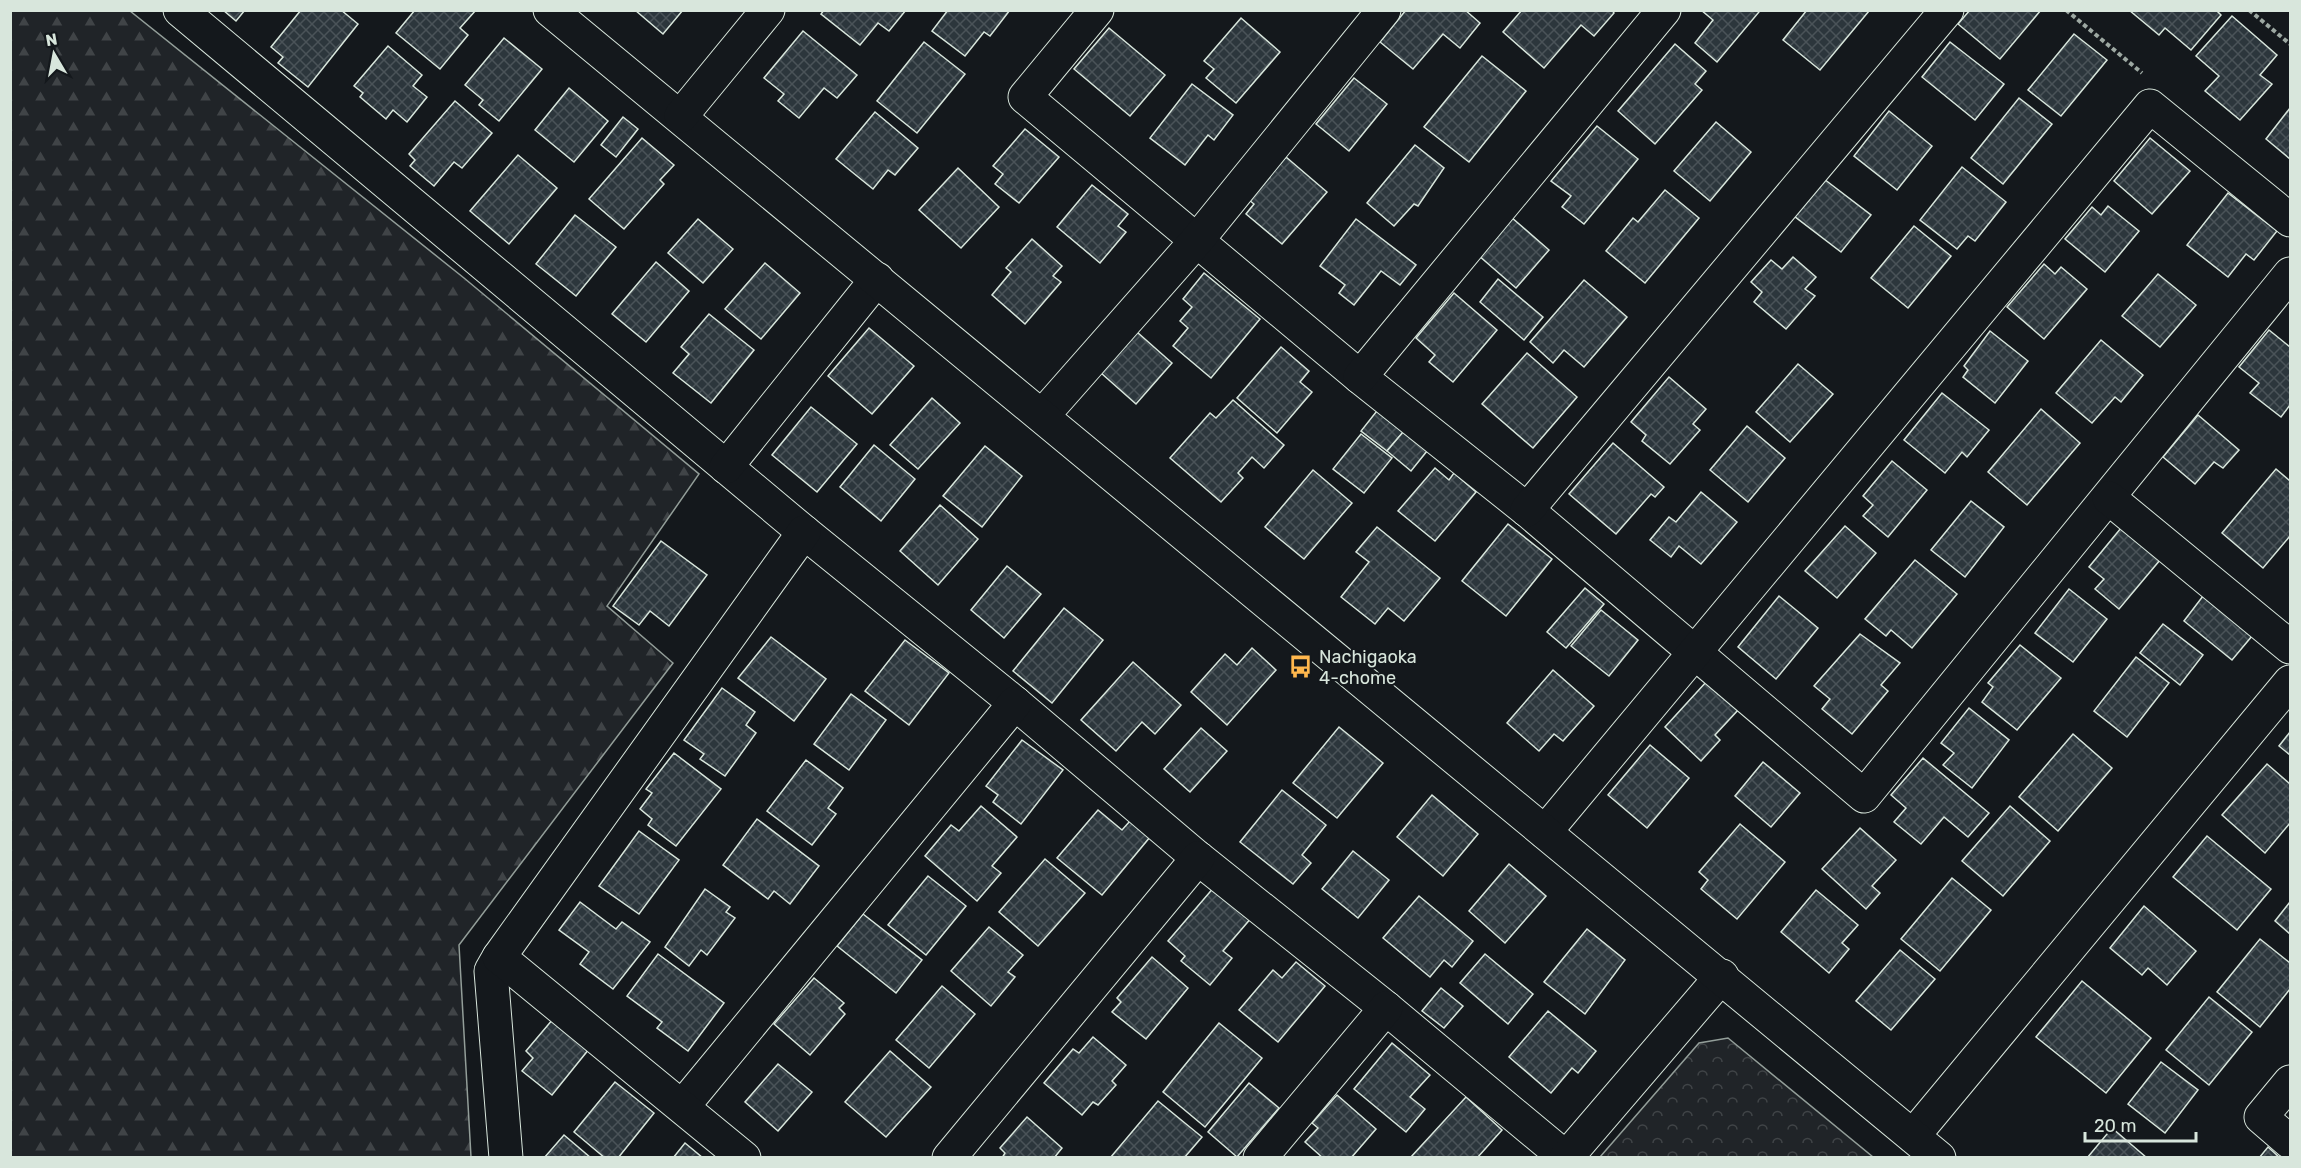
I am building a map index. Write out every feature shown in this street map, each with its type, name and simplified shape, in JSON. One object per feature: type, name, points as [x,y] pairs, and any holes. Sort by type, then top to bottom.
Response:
[{"type":"street","points":[[180,10],[804,532],[1015,703],[1198,858],[1386,1008],[1566,1158],[1722,976]]},
{"type":"street","points":[[550,10],[1722,976],[1939,1158]]},
{"type":"street","points":[[681,116],[768,10]]},
{"type":"street","points":[[1097,10],[1025,97],[1198,239],[1359,377],[1527,510],[1864,796],[2290,274]]},
{"type":"street","points":[[1043,415],[1198,239],[1383,10]]},
{"type":"street","points":[[1359,377],[1664,10]]},
{"type":"street","points":[[1527,510],[1947,10]]},
{"type":"street","points":[[1545,832],[2150,106],[2290,220]]},
{"type":"street","points":[[726,467],[878,279]]},
{"type":"street","points":[[2109,498],[2290,647]]},
{"type":"street","points":[[506,1158],[490,971],[804,532]]},
{"type":"street","points":[[1913,1136],[2290,682]]},
{"type":"street","points":[[683,1106],[1015,703]]},
{"type":"street","points":[[949,1158],[1198,858]]},
{"type":"street","points":[[499,957],[744,1158]]},
{"type":"street","points":[[1260,1158],[1386,1008]]},
{"type":"street","points":[[2290,1082],[2261,1117],[2290,1142]]},
{"type":"path","points":[[2066,10],[2147,76],[2150,106]]},
{"type":"path","points":[[2250,10],[2290,44]]},
{"type":"green space","points":[[10,11],[130,11],[464,278],[699,474],[607,606],[673,663],[459,945],[471,1157],[11,1157]]},
{"type":"green space","points":[[1728,1038],[1873,1157],[1600,1157],[1699,1043]]},
{"type":"building","points":[[223,10],[245,10],[236,21]]},
{"type":"building","points":[[301,10],[341,10],[358,24],[308,87],[278,63],[283,57],[271,47]]},
{"type":"building","points":[[415,10],[476,10],[460,28],[468,35],[440,69],[396,33]]},
{"type":"building","points":[[635,10],[683,10],[663,34]]},
{"type":"building","points":[[824,10],[906,10],[889,31],[878,23],[860,45],[821,14]]},
{"type":"building","points":[[948,10],[1010,10],[990,36],[984,32],[965,56],[932,31]]},
{"type":"building","points":[[1406,10],[1465,10],[1480,23],[1460,48],[1443,34],[1413,69],[1380,42]]},
{"type":"building","points":[[1522,10],[1612,10],[1614,13],[1594,36],[1581,25],[1544,68],[1503,32]]},
{"type":"building","points":[[1701,10],[1758,10],[1759,12],[1717,62],[1695,43],[1713,20]]},
{"type":"building","points":[[1807,10],[1869,11],[1820,70],[1783,40]]},
{"type":"building","points":[[1970,10],[2041,10],[2000,59],[1958,24]]},
{"type":"building","points":[[2129,10],[2216,10],[2221,15],[2191,50],[2165,28],[2159,35]]},
{"type":"building","points":[[2232,16],[2277,55],[2260,75],[2272,84],[2240,120],[2205,91],[2219,76],[2196,56]]},
{"type":"building","points":[[1241,18],[1280,52],[1236,103],[1206,78],[1214,69],[1204,61]]},
{"type":"building","points":[[1109,28],[1165,75],[1130,116],[1074,69]]},
{"type":"building","points":[[803,31],[857,75],[837,98],[824,88],[799,118],[778,101],[784,94],[764,78]]},
{"type":"building","points":[[2074,34],[2107,60],[2061,116],[2028,90]]},
{"type":"building","points":[[504,38],[542,69],[499,121],[479,105],[483,100],[465,85]]},
{"type":"building","points":[[924,42],[965,74],[917,133],[877,101]]},
{"type":"building","points":[[1950,42],[2004,84],[1975,120],[1922,77]]},
{"type":"building","points":[[1675,44],[1706,71],[1695,84],[1702,90],[1655,144],[1618,111]]},
{"type":"building","points":[[388,46],[422,75],[413,86],[427,97],[407,122],[393,110],[386,119],[360,97],[363,93],[354,86]]},
{"type":"building","points":[[1482,56],[1526,91],[1469,162],[1424,127]]},
{"type":"building","points":[[1354,78],[1387,104],[1349,151],[1316,124]]},
{"type":"building","points":[[1192,84],[1233,115],[1214,140],[1208,135],[1185,165],[1150,138]]},
{"type":"building","points":[[569,88],[608,121],[574,162],[535,130]]},
{"type":"building","points":[[2019,98],[2052,124],[2003,184],[1971,158]]},
{"type":"building","points":[[455,101],[492,133],[462,168],[454,162],[434,186],[410,166],[415,160],[409,154]]},
{"type":"building","points":[[2290,108],[2290,159],[2266,139]]},
{"type":"building","points":[[1889,111],[1932,146],[1897,190],[1854,156]]},
{"type":"building","points":[[875,112],[918,148],[895,175],[888,170],[873,189],[836,159]]},
{"type":"building","points":[[623,117],[638,129],[616,157],[601,145]]},
{"type":"building","points":[[1716,122],[1751,152],[1710,201],[1674,171]]},
{"type":"building","points":[[1597,126],[1638,159],[1584,224],[1562,207],[1571,196],[1551,181]]},
{"type":"building","points":[[1025,129],[1059,157],[1019,203],[995,184],[1003,174],[993,166]]},
{"type":"building","points":[[642,138],[674,165],[660,180],[664,184],[624,229],[589,199]]},
{"type":"building","points":[[2150,138],[2190,171],[2152,214],[2114,181]]},
{"type":"building","points":[[1415,145],[1444,168],[1418,206],[1414,204],[1394,226],[1367,203]]},
{"type":"building","points":[[518,155],[557,188],[509,244],[470,211]]},
{"type":"building","points":[[1286,157],[1327,192],[1282,244],[1246,214],[1254,204],[1249,200]]},
{"type":"building","points":[[1962,167],[2006,202],[1975,241],[1968,236],[1957,249],[1920,220]]},
{"type":"building","points":[[958,168],[999,207],[961,248],[919,210]]},
{"type":"building","points":[[1824,179],[1871,215],[1841,252],[1794,216]]},
{"type":"building","points":[[1092,185],[1128,214],[1118,226],[1126,232],[1100,263],[1057,227]]},
{"type":"building","points":[[1665,190],[1699,218],[1645,283],[1606,251],[1633,218],[1638,222]]},
{"type":"building","points":[[2228,193],[2277,231],[2254,260],[2246,254],[2228,277],[2187,245]]},
{"type":"building","points":[[2108,206],[2139,231],[2105,272],[2065,239],[2092,207],[2101,215]]},
{"type":"building","points":[[575,215],[616,247],[576,296],[536,264]]},
{"type":"building","points":[[1511,217],[1549,250],[1516,288],[1478,255]]},
{"type":"building","points":[[698,219],[733,249],[703,283],[668,253]]},
{"type":"building","points":[[1356,219],[1416,265],[1400,285],[1381,271],[1354,305],[1339,293],[1345,285],[1320,266]]},
{"type":"building","points":[[1914,226],[1951,256],[1908,308],[1871,278]]},
{"type":"building","points":[[1032,239],[1062,266],[1053,276],[1061,282],[1025,324],[992,295],[1011,272],[1006,268]]},
{"type":"building","points":[[1793,257],[1816,277],[1805,289],[1815,296],[1786,329],[1754,302],[1762,292],[1751,282],[1771,260],[1782,269]]},
{"type":"building","points":[[656,262],[689,291],[646,342],[612,314]]},
{"type":"building","points":[[765,263],[800,293],[761,339],[725,309]]},
{"type":"building","points":[[2044,264],[2055,274],[2061,267],[2087,289],[2044,339],[2007,307]]},
{"type":"building","points":[[1204,273],[1260,319],[1211,378],[1173,346],[1188,328],[1180,321],[1192,307],[1183,299]]},
{"type":"building","points":[[2158,274],[2196,305],[2160,347],[2122,316]]},
{"type":"building","points":[[1498,279],[1543,317],[1524,340],[1480,302]]},
{"type":"building","points":[[1584,280],[1627,317],[1584,367],[1564,350],[1553,363],[1530,342]]},
{"type":"building","points":[[1454,293],[1497,330],[1453,382],[1429,362],[1435,355],[1416,338]]},
{"type":"building","points":[[709,314],[754,350],[711,403],[673,373],[689,354],[681,347]]},
{"type":"building","points":[[869,328],[914,366],[872,414],[828,376]]},
{"type":"building","points":[[2269,330],[2290,347],[2290,405],[2281,417],[2250,393],[2259,383],[2239,367]]},
{"type":"building","points":[[1990,331],[2028,361],[1995,403],[1963,377],[1968,370],[1964,366]]},
{"type":"building","points":[[1137,332],[1172,363],[1136,404],[1101,373]]},
{"type":"building","points":[[2101,340],[2143,375],[2121,402],[2115,397],[2092,423],[2056,393]]},
{"type":"building","points":[[1281,347],[1309,371],[1300,382],[1312,392],[1277,433],[1237,398]]},
{"type":"building","points":[[1527,353],[1577,397],[1533,448],[1482,404]]},
{"type":"building","points":[[1798,364],[1833,394],[1790,442],[1756,412]]},
{"type":"building","points":[[1669,377],[1706,409],[1693,424],[1700,430],[1670,464],[1642,441],[1646,435],[1631,422]]},
{"type":"building","points":[[1942,393],[1989,430],[1967,457],[1962,452],[1945,473],[1904,440]]},
{"type":"building","points":[[932,398],[960,423],[918,469],[890,445]]},
{"type":"building","points":[[1233,400],[1284,445],[1264,468],[1252,457],[1238,473],[1243,478],[1221,502],[1170,458],[1210,413],[1216,418]]},
{"type":"building","points":[[811,407],[857,444],[817,492],[772,455]]},
{"type":"building","points":[[1380,407],[1406,429],[1387,451],[1361,431]]},
{"type":"building","points":[[2041,409],[2080,443],[2027,505],[1988,472]]},
{"type":"building","points":[[2198,415],[2239,450],[2223,468],[2214,462],[2195,484],[2163,457]]},
{"type":"building","points":[[1747,426],[1785,458],[1748,502],[1710,470]]},
{"type":"building","points":[[1403,432],[1427,451],[1411,471],[1387,451]]},
{"type":"building","points":[[1361,434],[1392,458],[1364,493],[1333,469]]},
{"type":"building","points":[[1613,443],[1664,487],[1655,497],[1651,494],[1616,534],[1569,494]]},
{"type":"building","points":[[874,445],[915,479],[881,521],[840,487]]},
{"type":"building","points":[[985,446],[1022,476],[982,527],[943,496]]},
{"type":"building","points":[[1892,461],[1927,490],[1888,537],[1863,516],[1873,505],[1863,496]]},
{"type":"building","points":[[1435,468],[1449,480],[1454,473],[1476,492],[1435,541],[1398,511]]},
{"type":"building","points":[[2276,469],[2290,481],[2290,536],[2263,568],[2222,533]]},
{"type":"building","points":[[1313,470],[1352,503],[1304,559],[1265,527]]},
{"type":"building","points":[[1701,492],[1737,522],[1701,564],[1679,546],[1671,557],[1650,540],[1669,517],[1676,522]]},
{"type":"building","points":[[1971,501],[2004,527],[1965,577],[1931,550]]},
{"type":"building","points":[[940,505],[978,539],[938,585],[900,551]]},
{"type":"building","points":[[1508,524],[1552,559],[1506,616],[1462,581]]},
{"type":"building","points":[[1845,526],[1876,553],[1837,598],[1805,571]]},
{"type":"building","points":[[1377,527],[1440,578],[1404,621],[1388,608],[1375,624],[1341,597],[1369,562],[1356,552]]},
{"type":"building","points":[[2121,528],[2160,560],[2119,609],[2095,589],[2104,579],[2089,567]]},
{"type":"building","points":[[661,541],[707,575],[669,626],[650,611],[639,625],[613,606]]},
{"type":"building","points":[[1915,560],[1957,594],[1912,648],[1891,630],[1886,636],[1865,619]]},
{"type":"building","points":[[1007,566],[1041,594],[1004,638],[971,610]]},
{"type":"building","points":[[1585,588],[1604,604],[1566,648],[1547,632]]},
{"type":"building","points":[[2069,589],[2107,619],[2073,662],[2035,633]]},
{"type":"building","points":[[1779,596],[1818,628],[1776,679],[1738,647]]},
{"type":"building","points":[[2203,596],[2252,636],[2232,660],[2184,621]]},
{"type":"building","points":[[1064,608],[1103,640],[1052,703],[1013,671]]},
{"type":"building","points":[[1601,610],[1638,640],[1609,676],[1571,646]]},
{"type":"building","points":[[2163,624],[2203,655],[2180,685],[2140,653]]},
{"type":"building","points":[[1860,634],[1900,663],[1881,685],[1888,691],[1852,734],[1822,709],[1830,699],[1814,686]]},
{"type":"building","points":[[771,637],[826,679],[794,721],[738,678]]},
{"type":"building","points":[[905,640],[949,673],[909,725],[865,691]]},
{"type":"building","points":[[2020,645],[2061,678],[2017,730],[1982,702],[1993,687],[1988,683]]},
{"type":"building","points":[[1252,648],[1276,670],[1227,725],[1191,692],[1225,654],[1237,665]]},
{"type":"building","points":[[2136,657],[2169,683],[2127,737],[2094,711]]},
{"type":"building","points":[[1133,662],[1181,705],[1155,734],[1142,722],[1116,751],[1081,720]]},
{"type":"building","points":[[1553,670],[1594,706],[1563,741],[1554,734],[1539,751],[1507,723]]},
{"type":"building","points":[[1707,681],[1739,709],[1715,735],[1720,740],[1701,761],[1665,727]]},
{"type":"building","points":[[722,688],[755,712],[746,725],[756,733],[725,776],[700,759],[704,754],[684,740]]},
{"type":"building","points":[[851,694],[886,720],[849,770],[814,744]]},
{"type":"building","points":[[1969,708],[2009,740],[1972,788],[1943,765],[1954,753],[1941,743]]},
{"type":"building","points":[[1339,727],[1383,763],[1337,818],[1293,783]]},
{"type":"building","points":[[1201,728],[1227,751],[1190,792],[1164,769]]},
{"type":"building","points":[[2290,732],[2290,755],[2279,746]]},
{"type":"building","points":[[2073,734],[2112,768],[2058,831],[2019,797]]},
{"type":"building","points":[[1022,740],[1063,770],[1021,824],[993,802],[998,795],[986,786]]},
{"type":"building","points":[[1650,745],[1689,778],[1647,828],[1608,795]]},
{"type":"building","points":[[674,753],[721,789],[676,846],[648,825],[652,819],[640,809],[652,793],[646,789]]},
{"type":"building","points":[[1923,758],[1989,813],[1968,837],[1944,817],[1921,844],[1894,822],[1906,808],[1891,795]]},
{"type":"building","points":[[806,760],[843,788],[828,808],[836,814],[812,845],[767,811]]},
{"type":"building","points":[[1763,762],[1800,793],[1771,827],[1735,796]]},
{"type":"building","points":[[2267,764],[2290,784],[2290,823],[2265,853],[2222,815]]},
{"type":"building","points":[[1282,790],[1326,825],[1302,855],[1311,863],[1293,884],[1240,842]]},
{"type":"building","points":[[1432,795],[1478,834],[1443,876],[1397,837]]},
{"type":"building","points":[[981,806],[1017,837],[992,866],[1001,873],[977,901],[925,856],[951,825],[959,831]]},
{"type":"building","points":[[2010,806],[2050,841],[2003,896],[1962,861]]},
{"type":"building","points":[[1098,810],[1122,830],[1130,821],[1150,837],[1102,895],[1057,858]]},
{"type":"building","points":[[757,819],[819,866],[790,904],[774,891],[768,899],[723,865]]},
{"type":"building","points":[[1740,824],[1785,862],[1737,919],[1701,889],[1708,880],[1699,872]]},
{"type":"building","points":[[1860,828],[1896,860],[1872,886],[1880,893],[1866,909],[1822,869]]},
{"type":"building","points":[[639,831],[679,860],[639,914],[599,886]]},
{"type":"building","points":[[2207,836],[2271,889],[2237,930],[2173,877]]},
{"type":"building","points":[[1353,851],[1389,880],[1358,918],[1322,889]]},
{"type":"building","points":[[1045,859],[1085,893],[1038,946],[999,912]]},
{"type":"building","points":[[1509,864],[1546,896],[1505,943],[1469,911]]},
{"type":"building","points":[[928,876],[966,906],[926,955],[888,925]]},
{"type":"building","points":[[1952,878],[1991,910],[1940,971],[1901,939]]},
{"type":"building","points":[[1215,886],[1252,917],[1223,951],[1232,958],[1210,985],[1181,961],[1185,956],[1168,941]]},
{"type":"building","points":[[705,889],[730,907],[726,912],[735,918],[707,955],[701,950],[689,966],[665,947]]},
{"type":"building","points":[[1816,890],[1858,925],[1842,943],[1849,949],[1829,973],[1781,932]]},
{"type":"building","points":[[1419,896],[1473,941],[1452,967],[1444,960],[1430,977],[1383,938]]},
{"type":"building","points":[[580,902],[616,929],[622,922],[650,942],[613,989],[580,964],[589,952],[559,930]]},
{"type":"building","points":[[2290,902],[2290,934],[2275,921]]},
{"type":"building","points":[[2144,906],[2196,951],[2167,985],[2148,968],[2142,975],[2110,948]]},
{"type":"building","points":[[863,914],[922,960],[896,993],[837,946]]},
{"type":"building","points":[[989,927],[1023,955],[1008,972],[1015,977],[991,1006],[951,971]]},
{"type":"building","points":[[1587,929],[1625,960],[1585,1014],[1544,982]]},
{"type":"building","points":[[2260,939],[2290,963],[2290,989],[2260,1027],[2217,992]]},
{"type":"building","points":[[1900,950],[1935,979],[1891,1030],[1856,1001]]},
{"type":"building","points":[[658,954],[724,1003],[688,1051],[657,1028],[662,1022],[627,996]]},
{"type":"building","points":[[1485,954],[1533,994],[1508,1024],[1460,983]]},
{"type":"building","points":[[1152,957],[1188,988],[1146,1039],[1112,1012],[1121,1002],[1117,998]]},
{"type":"building","points":[[1296,962],[1325,986],[1278,1042],[1239,1010],[1273,970],[1282,978]]},
{"type":"building","points":[[814,978],[844,1003],[839,1008],[845,1014],[810,1055],[774,1024]]},
{"type":"building","points":[[2082,981],[2151,1038],[2106,1093],[2036,1037]]},
{"type":"building","points":[[942,986],[975,1014],[929,1068],[896,1040]]},
{"type":"building","points":[[1441,988],[1463,1006],[1444,1028],[1422,1011]]},
{"type":"building","points":[[2209,997],[2252,1032],[2209,1085],[2166,1050]]},
{"type":"building","points":[[1548,1011],[1596,1051],[1578,1073],[1572,1068],[1551,1093],[1509,1057]]},
{"type":"building","points":[[553,1019],[589,1049],[552,1095],[522,1071],[533,1058],[526,1051]]},
{"type":"building","points":[[1219,1023],[1262,1058],[1205,1127],[1163,1092]]},
{"type":"building","points":[[1093,1037],[1126,1065],[1112,1081],[1116,1085],[1098,1105],[1093,1102],[1082,1115],[1044,1083],[1073,1049],[1079,1053]]},
{"type":"building","points":[[1392,1043],[1430,1075],[1410,1097],[1425,1109],[1406,1132],[1354,1089]]},
{"type":"building","points":[[890,1051],[931,1087],[886,1137],[845,1102]]},
{"type":"building","points":[[2161,1062],[2198,1090],[2165,1133],[2128,1104]]},
{"type":"building","points":[[778,1064],[812,1092],[778,1131],[745,1102]]},
{"type":"building","points":[[615,1082],[654,1113],[618,1158],[605,1158],[574,1132]]},
{"type":"building","points":[[1249,1083],[1279,1108],[1237,1157],[1208,1132]]},
{"type":"building","points":[[1337,1095],[1376,1129],[1351,1158],[1323,1158],[1305,1142],[1318,1128],[1312,1123]]},
{"type":"building","points":[[1466,1097],[1502,1130],[1477,1158],[1410,1158]]},
{"type":"building","points":[[1158,1101],[1202,1137],[1184,1158],[1110,1158]]},
{"type":"building","points":[[1027,1117],[1062,1148],[1054,1158],[1002,1158],[1005,1153],[1000,1148]]},
{"type":"building","points":[[2112,1128],[2147,1158],[2087,1158]]},
{"type":"building","points":[[564,1135],[591,1158],[544,1158]]},
{"type":"building","points":[[685,1143],[703,1158],[673,1158]]},
{"type":"building","points":[[2268,1147],[2280,1158],[2259,1158]]},
{"type":"place","name":"Nachigaoka 4-chome","points":[[1301,667]]}]
